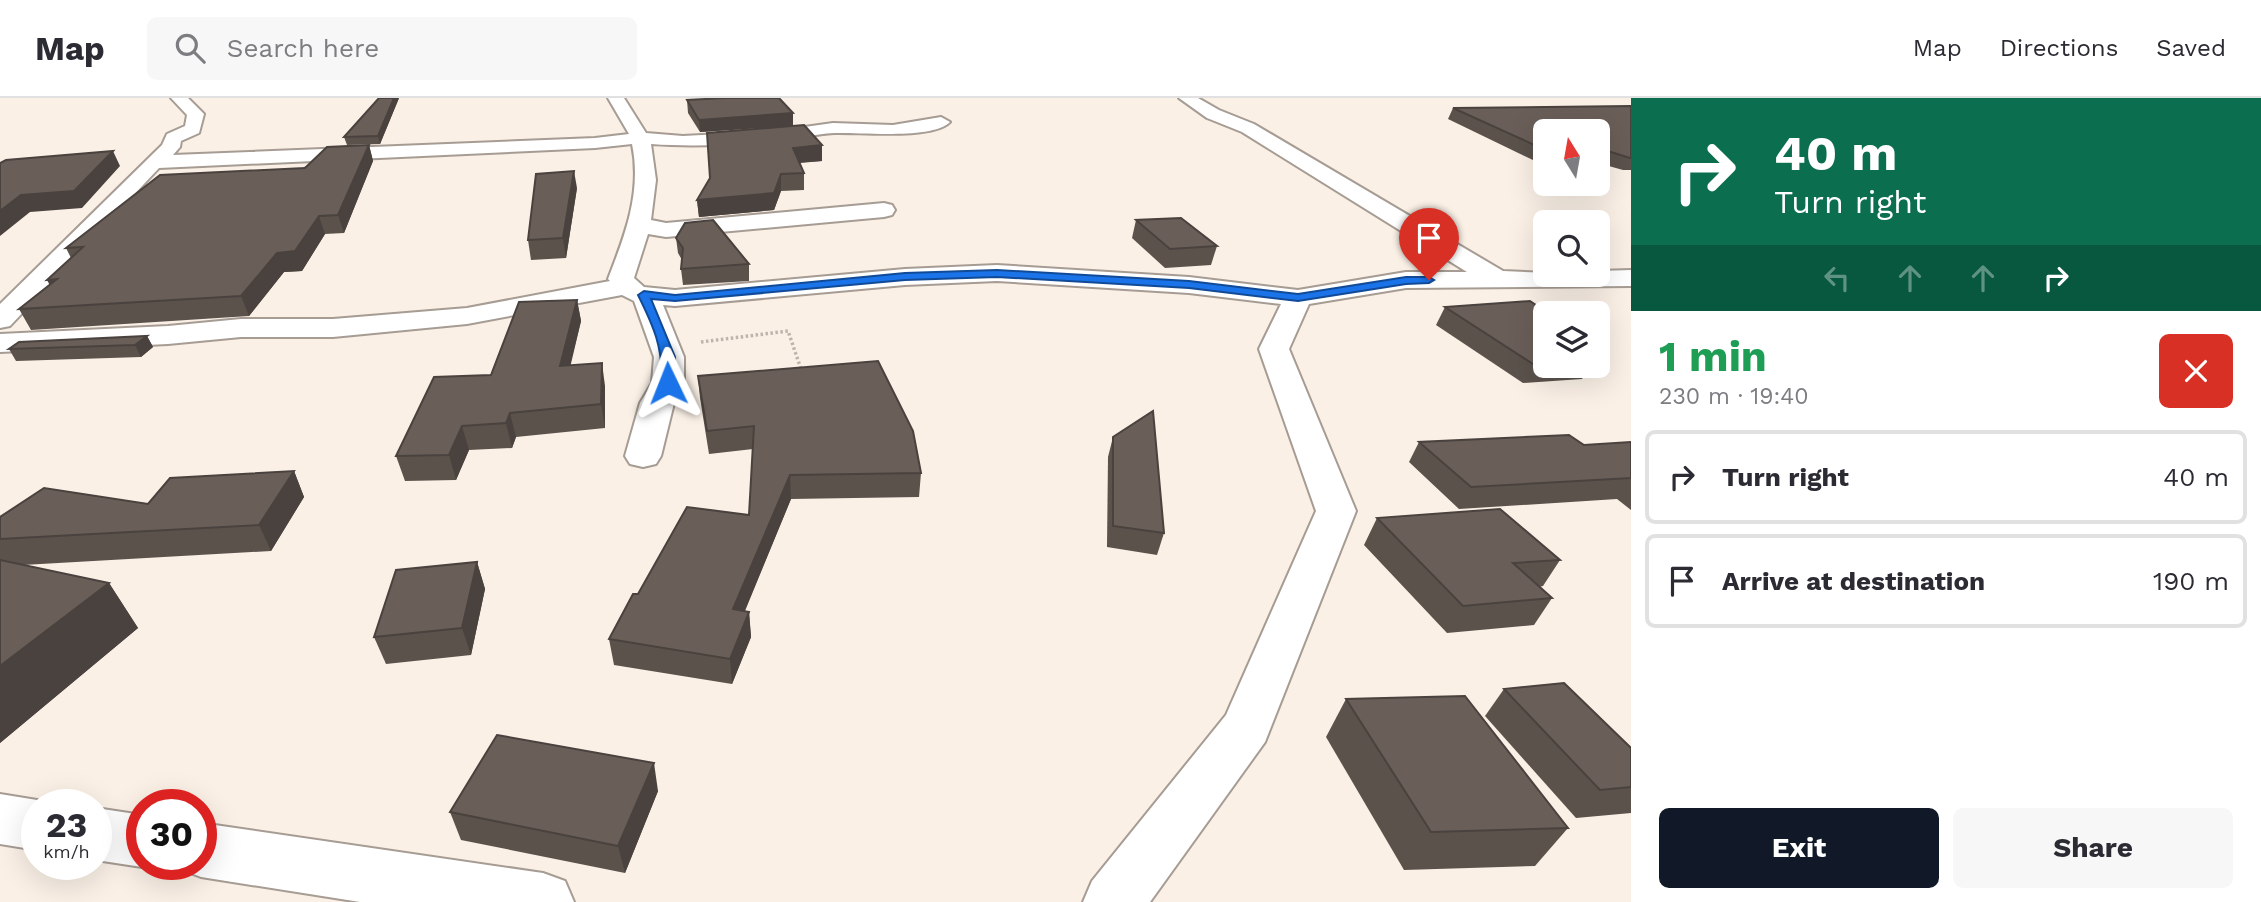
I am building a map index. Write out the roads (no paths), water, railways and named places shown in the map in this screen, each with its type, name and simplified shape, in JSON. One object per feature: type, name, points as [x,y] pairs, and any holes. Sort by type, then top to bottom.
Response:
[{"type":"street","points":[[0,320],[171,147],[173,138],[192,129],[196,114],[179,98]]},
{"type":"street","points":[[616,98],[639,138],[648,184],[621,279],[636,290],[669,357],[668,383],[657,403],[643,456]]},
{"type":"street","points":[[1187,98],[1213,114],[1248,128],[1497,279]]},
{"type":"street","points":[[154,162],[595,143],[639,138],[683,142],[775,136],[833,128],[893,131],[941,122]]},
{"type":"street","points":[[638,225],[666,230],[884,210]]},
{"type":"street","points":[[0,343],[168,335],[241,328],[333,328],[453,318],[636,290],[675,298],[905,277],[997,273],[1189,285],[1298,298],[1406,280],[1631,278]]},
{"type":"street","points":[[1114,902],[1247,727],[1336,511],[1274,349],[1298,298]]},
{"type":"street","points":[[0,819],[21,822]]},
{"type":"street","points":[[217,852],[543,902]]}]
